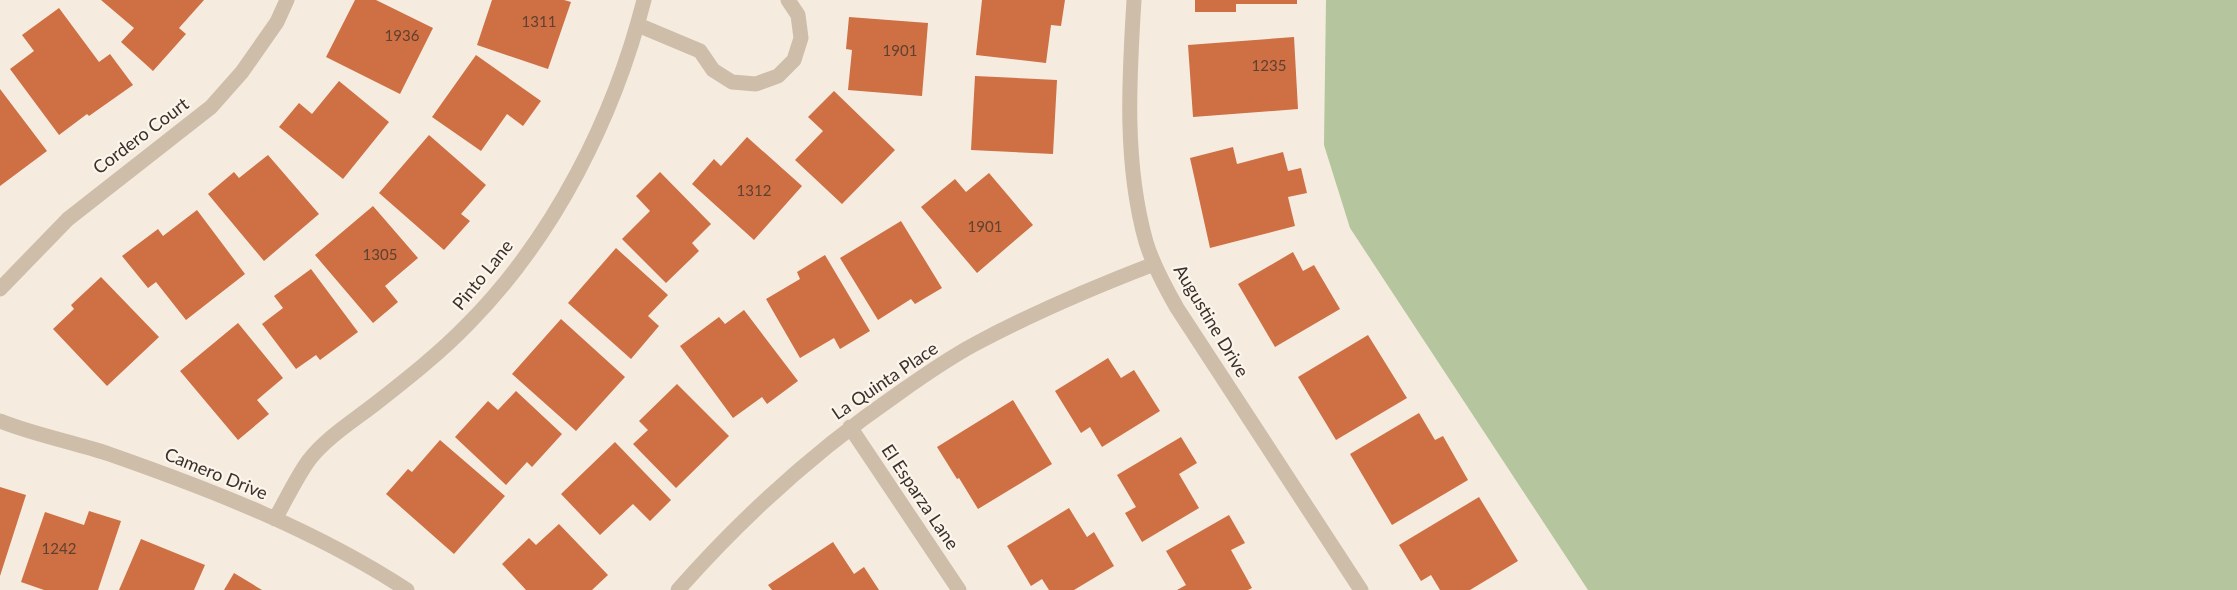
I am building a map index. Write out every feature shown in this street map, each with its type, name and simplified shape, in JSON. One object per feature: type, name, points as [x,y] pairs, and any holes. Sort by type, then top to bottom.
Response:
[{"type":"street","name":"Cordero Court","points":[[0,289],[68,219],[211,107],[242,72],[277,22],[287,0]]},
{"type":"street","name":"Pinto Lane","points":[[275,519],[310,459],[339,431],[430,359],[468,324],[510,274],[554,214],[615,94],[644,0]]},
{"type":"street","points":[[638,25],[700,51],[713,70],[732,82],[756,84],[778,76],[794,60],[801,38],[798,15],[788,0]]},
{"type":"street","name":"Augustine Drive","points":[[1134,0],[1130,61],[1131,136],[1137,201],[1146,242],[1159,277],[1361,590]]},
{"type":"street","name":"La Quinta Place","points":[[678,590],[756,507],[850,427],[974,344],[1046,310],[1154,264]]},
{"type":"street","name":"Camero Drive","points":[[0,421],[107,454],[208,490],[304,532],[406,590]]},
{"type":"street","name":"El Esparza Lane","points":[[850,427],[959,590]]},
{"type":"green space","points":[[1326,0],[2237,0],[2237,590],[1588,590],[1350,228],[1324,145]]},
{"type":"building","points":[[101,0],[204,0],[179,28],[186,34],[153,71],[121,42],[134,28]]},
{"type":"building","points":[[355,0],[376,0],[433,28],[400,94],[326,57]]},
{"type":"building","points":[[492,0],[564,0],[571,2],[548,69],[477,45]]},
{"type":"building","points":[[982,0],[1065,0],[1061,26],[1051,25],[1046,63],[976,55]]},
{"type":"building","points":[[1195,0],[1297,0],[1297,4],[1236,4],[1236,12],[1195,12]]},
{"type":"building","points":[[59,8],[99,62],[110,54],[133,85],[59,135],[10,69],[34,51],[22,35]]},
{"type":"building","points":[[849,17],[928,23],[922,96],[848,90],[852,50],[846,49]]},
{"type":"building","points":[[1294,37],[1298,109],[1193,117],[1188,45]]},
{"type":"building","points":[[476,55],[541,101],[523,126],[507,114],[481,151],[432,117]]},
{"type":"building","points":[[975,76],[1057,80],[1053,154],[971,150]]},
{"type":"building","points":[[339,81],[389,122],[343,179],[279,127],[299,103],[312,114]]},
{"type":"building","points":[[0,89],[47,151],[0,186]]},
{"type":"building","points":[[834,91],[895,150],[842,204],[795,160],[823,131],[808,117]]},
{"type":"building","points":[[429,135],[486,185],[461,214],[470,221],[444,250],[379,193]]},
{"type":"building","points":[[747,137],[802,186],[754,240],[692,184],[714,159],[721,166]]},
{"type":"building","points":[[1233,147],[1237,164],[1283,152],[1288,171],[1301,168],[1307,193],[1288,197],[1295,226],[1210,248],[1190,158]]},
{"type":"building","points":[[268,155],[319,214],[264,261],[208,194],[234,172],[239,178]]},
{"type":"building","points":[[660,172],[711,224],[692,243],[699,251],[666,283],[622,239],[650,211],[636,196]]},
{"type":"building","points":[[989,173],[1033,225],[977,273],[921,207],[955,179],[966,192]]},
{"type":"building","points":[[373,206],[418,258],[385,286],[398,302],[373,323],[315,255]]},
{"type":"building","points":[[197,210],[245,274],[186,320],[156,282],[148,288],[122,256],[158,229],[163,236]]},
{"type":"building","points":[[901,221],[942,288],[915,304],[911,299],[878,320],[840,258]]},
{"type":"building","points":[[616,248],[668,295],[648,316],[659,326],[631,359],[568,303]]},
{"type":"building","points":[[1293,252],[1303,271],[1314,265],[1340,309],[1275,347],[1238,284]]},
{"type":"building","points":[[825,255],[870,331],[840,349],[834,338],[800,358],[766,299],[800,279],[797,272]]},
{"type":"building","points":[[311,269],[358,332],[320,360],[316,355],[296,369],[262,324],[283,308],[274,296]]},
{"type":"building","points":[[101,277],[159,337],[107,386],[53,329],[74,309],[71,305]]},
{"type":"building","points":[[744,310],[798,381],[767,404],[762,397],[733,418],[680,346],[719,317],[725,324]]},
{"type":"building","points":[[561,319],[625,377],[576,431],[512,374]]},
{"type":"building","points":[[238,323],[283,378],[257,400],[269,414],[238,440],[180,371]]},
{"type":"building","points":[[1368,335],[1407,398],[1336,440],[1298,377]]},
{"type":"building","points":[[1108,358],[1121,378],[1134,370],[1160,411],[1102,447],[1090,427],[1081,433],[1055,391]]},
{"type":"building","points":[[677,384],[729,436],[676,488],[633,444],[648,430],[639,421]]},
{"type":"building","points":[[516,391],[562,434],[532,467],[527,462],[506,485],[455,437],[488,401],[498,410]]},
{"type":"building","points":[[1013,400],[1052,464],[978,509],[937,447]]},
{"type":"building","points":[[1419,413],[1435,440],[1443,436],[1468,480],[1392,525],[1350,454]]},
{"type":"building","points":[[1181,437],[1197,463],[1179,474],[1199,508],[1142,542],[1125,513],[1136,507],[1117,475]]},
{"type":"building","points":[[440,440],[505,496],[454,554],[386,494],[408,469],[412,472]]},
{"type":"building","points":[[615,442],[671,500],[650,521],[633,504],[600,535],[561,494]]},
{"type":"building","points":[[0,487],[26,495],[0,576]]},
{"type":"building","points":[[1479,497],[1518,561],[1470,590],[1440,590],[1431,575],[1421,581],[1399,545]]},
{"type":"building","points":[[1069,508],[1087,537],[1094,532],[1114,566],[1074,590],[1049,590],[1042,579],[1031,586],[1007,546]]},
{"type":"building","points":[[89,511],[121,521],[98,590],[44,590],[21,582],[45,512],[84,525]]},
{"type":"building","points":[[1229,515],[1245,543],[1231,550],[1252,588],[1248,590],[1177,590],[1186,585],[1166,551]]},
{"type":"building","points":[[559,524],[608,575],[592,590],[526,590],[502,564],[529,538],[536,545]]},
{"type":"building","points":[[141,539],[205,565],[194,590],[119,590]]},
{"type":"building","points":[[833,542],[854,574],[864,567],[879,590],[772,590],[768,585]]},
{"type":"building","points":[[234,573],[262,590],[224,590]]}]
